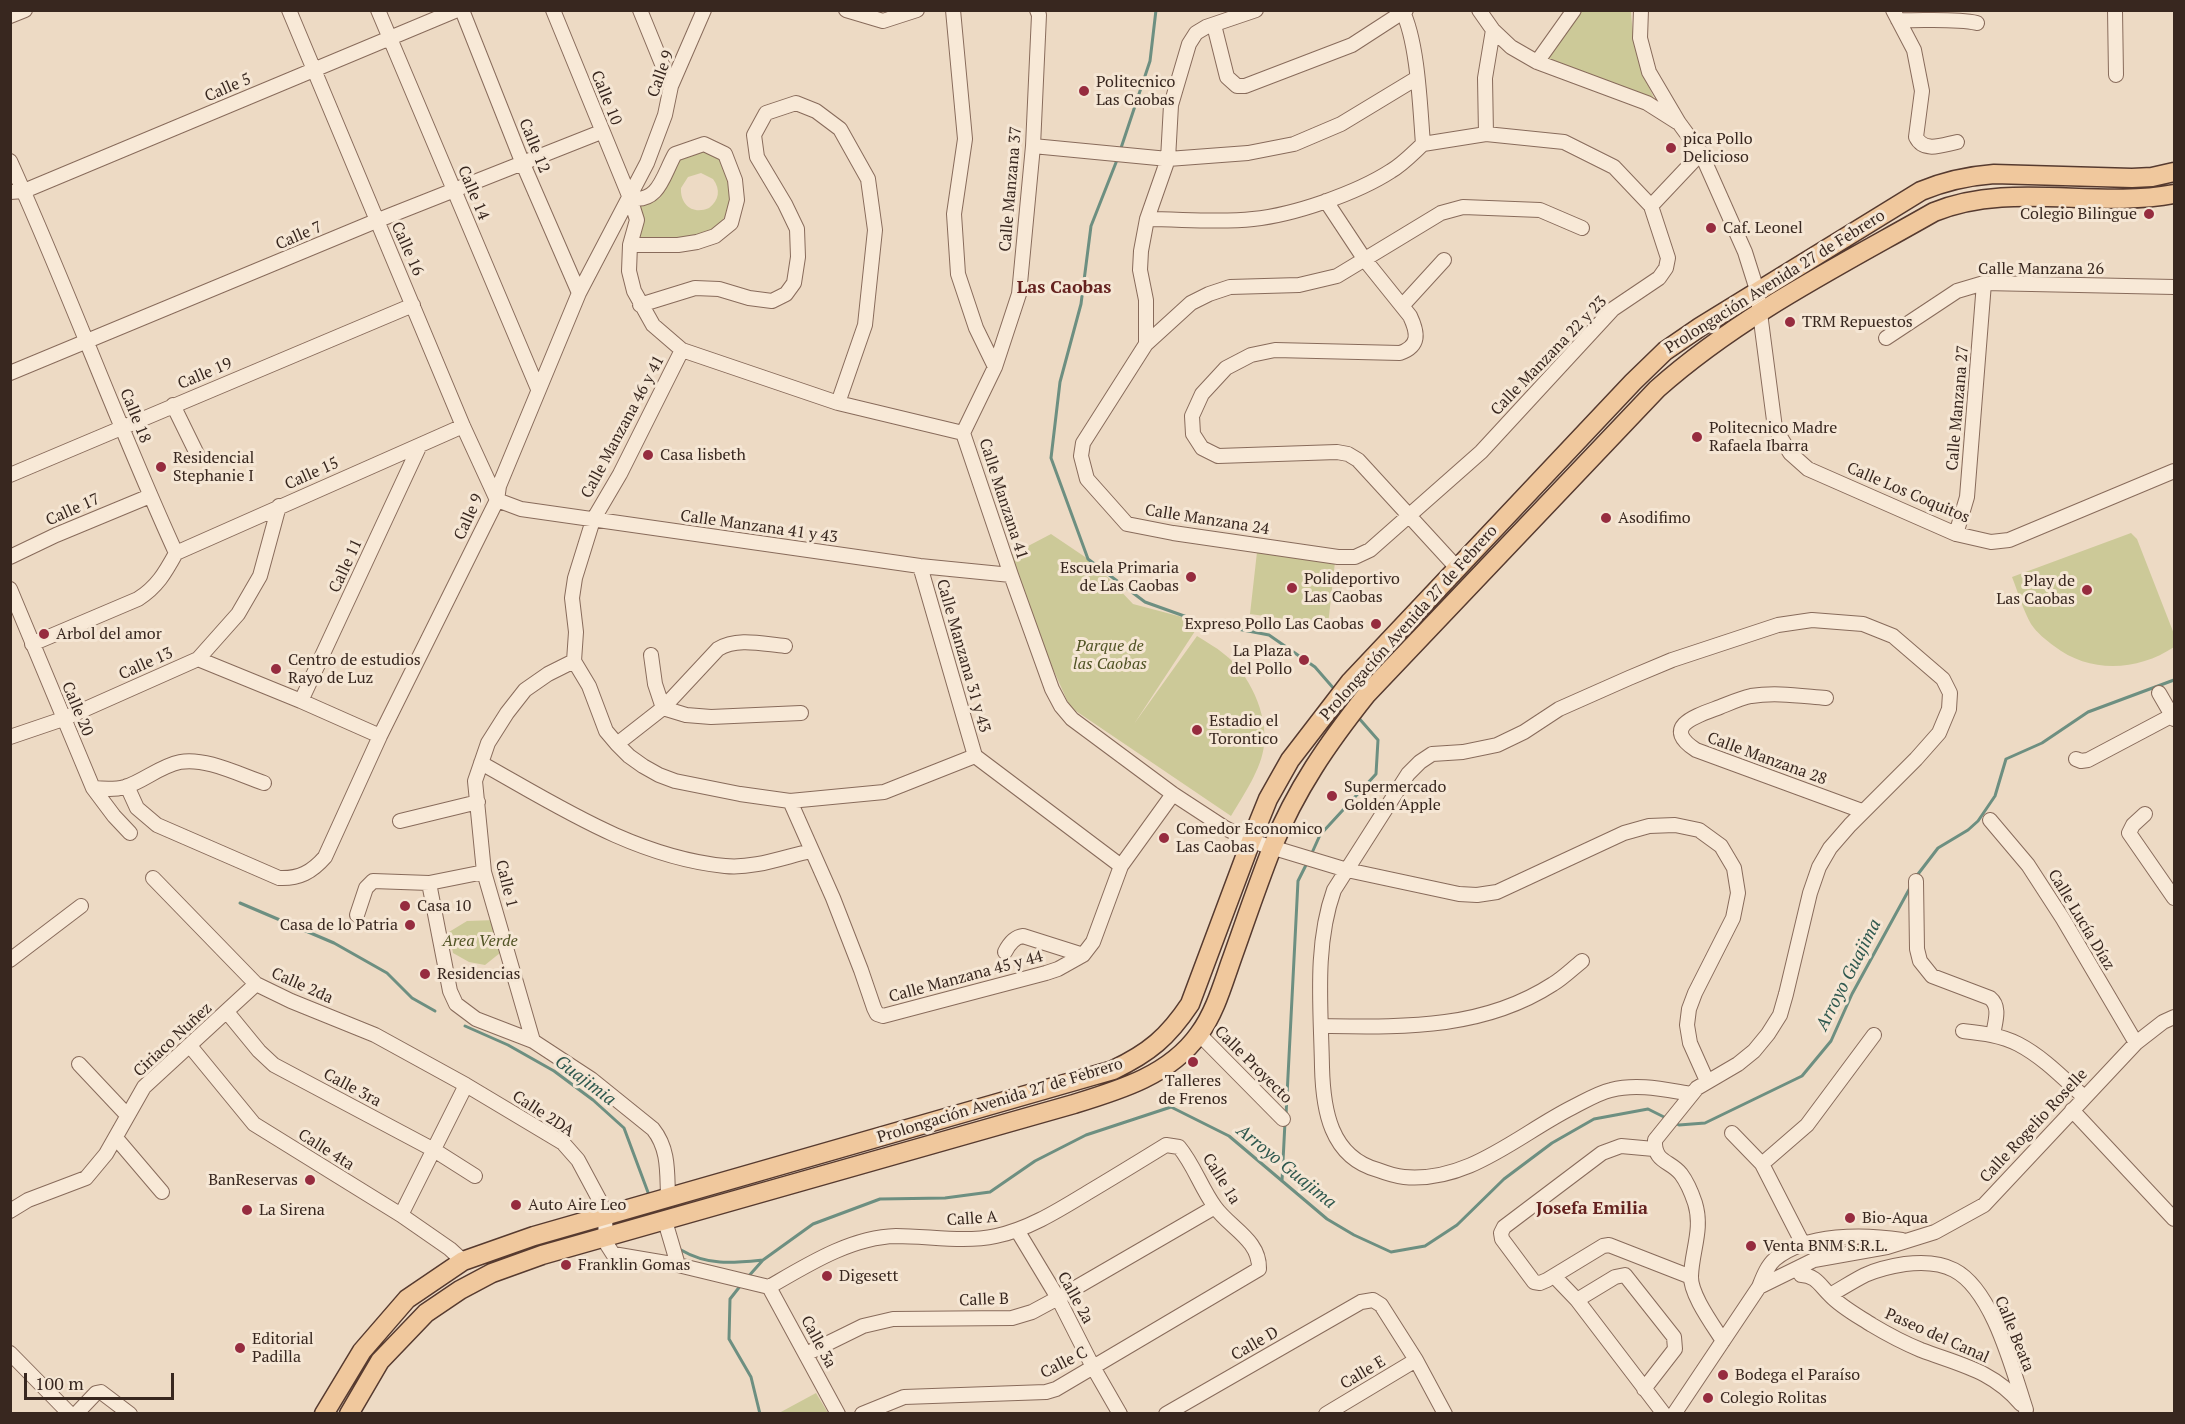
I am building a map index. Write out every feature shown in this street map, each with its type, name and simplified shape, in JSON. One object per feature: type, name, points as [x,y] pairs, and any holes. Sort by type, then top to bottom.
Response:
[{"type":"main road","name":"Prolongación Avenida 27 de Febrero","points":[[324,1413],[362,1351],[407,1299],[463,1261],[534,1236],[668,1196],[1102,1073],[1138,1058],[1162,1041],[1190,1004],[1268,799],[1290,760],[1350,682],[1633,382],[1665,351],[1757,290],[1921,191],[1950,181],[1994,174],[2132,178],[2175,172]]},
{"type":"main road","name":"Prolongación Avenida 27 de Febrero","points":[[349,1413],[380,1361],[426,1313],[460,1290],[492,1273],[542,1255],[1122,1089],[1164,1067],[1199,1034],[1217,999],[1272,849],[1292,802],[1337,731],[1367,694],[1657,389],[1713,344],[1760,313],[1934,212],[1961,202],[1989,197],[2132,199],[2175,194]]},
{"type":"street","points":[[10,16],[25,10]]},
{"type":"street","name":"Calle 16","points":[[289,10],[463,426],[497,500]]},
{"type":"street","name":"Calle 14","points":[[378,10],[538,389]]},
{"type":"street","name":"Calle 5","points":[[17,191],[459,10]]},
{"type":"street","name":"Calle 12","points":[[459,10],[579,293]]},
{"type":"street","name":"Calle 10","points":[[553,10],[637,220],[630,245],[629,271],[634,291],[653,325],[682,350]]},
{"type":"street","points":[[640,10],[671,86]]},
{"type":"street","name":"Calle 9","points":[[127,786],[137,808],[153,822],[279,878],[293,879],[317,866],[325,857],[380,736],[497,500],[499,486],[579,293],[647,163],[665,115],[671,86],[704,10]]},
{"type":"street","points":[[846,10],[883,21],[917,10]]},
{"type":"street","points":[[953,10],[965,139],[954,214],[958,274],[976,328],[995,367]]},
{"type":"street","name":"Calle Manzana 37","points":[[963,433],[995,367],[1019,294],[1033,146],[1039,15],[1037,10]]},
{"type":"street","points":[[1146,344],[1146,300],[1140,270],[1141,251],[1147,219],[1168,159],[1171,105],[1189,44],[1196,33],[1256,10]]},
{"type":"street","points":[[1479,10],[1493,30],[1511,47],[1537,62],[1647,103],[1679,123]]},
{"type":"street","points":[[1537,62],[1574,10]]},
{"type":"street","points":[[2115,10],[2116,75]]},
{"type":"street","points":[[1210,26],[1227,77],[1237,86],[1245,86],[1352,45],[1404,11],[1417,78],[1423,144]]},
{"type":"street","name":"Calle Los Coquitos","points":[[1640,11],[1640,38],[1649,72],[1679,123],[1701,153],[1745,252],[1757,290],[1775,428],[1790,453],[1808,469],[1956,534],[1991,542],[2009,540],[2175,471]]},
{"type":"street","points":[[1895,15],[1977,22]]},
{"type":"street","points":[[1895,15],[1914,50],[1922,91],[1916,137],[1919,143],[1927,147],[1957,142]]},
{"type":"street","points":[[1486,134],[1485,78],[1493,30]]},
{"type":"street","points":[[1033,146],[1168,159],[1248,153],[1294,144],[1341,124],[1417,78]]},
{"type":"street","points":[[640,305],[695,288],[719,289],[749,298],[772,301],[786,294],[794,283],[798,257],[797,229],[786,204],[757,157],[754,135],[766,113],[796,103],[816,111],[840,129],[868,179],[875,230],[865,325],[838,403]]},
{"type":"street","name":"Calle 7","points":[[10,373],[376,221],[601,132]]},
{"type":"street","points":[[1147,219],[1251,220],[1273,217],[1326,201],[1370,183],[1393,170],[1423,144],[1486,134],[1564,142],[1614,167],[1652,206],[1701,153]]},
{"type":"street","points":[[630,198],[641,200],[656,194],[675,154],[704,144],[725,154],[735,180],[737,200],[731,223],[715,236],[678,245],[630,245]]},
{"type":"street","name":"Calle 18","points":[[10,161],[17,191],[88,342],[150,496],[176,553]]},
{"type":"street","points":[[1326,201],[1365,260],[1402,306],[1415,327],[1415,341],[1409,349],[1400,352],[1275,350],[1251,355],[1226,368],[1202,394],[1192,416],[1193,434],[1203,448],[1218,456],[1348,454],[1358,460],[1458,568]]},
{"type":"street","name":"Calle Manzana 22 y 23","points":[[1409,514],[1481,452],[1613,309],[1659,278],[1666,268],[1668,258],[1652,206]]},
{"type":"street","name":"Calle Manzana 24","points":[[1409,514],[1370,550],[1355,557],[1338,557],[1173,533],[1127,524],[1087,479],[1080,456],[1083,443],[1146,344],[1191,303],[1209,294],[1230,287],[1299,285],[1337,276],[1441,213],[1463,207],[1540,210],[1582,228]]},
{"type":"street","points":[[1402,306],[1444,260]]},
{"type":"street","name":"Calle Manzana 26","points":[[1886,338],[1957,291],[1984,283],[2175,287]]},
{"type":"street","name":"Calle Manzana 27","points":[[1956,534],[1967,497],[1984,283]]},
{"type":"street","name":"Calle 19","points":[[10,475],[413,305]]},
{"type":"street","points":[[682,350],[838,403],[963,433]]},
{"type":"street","name":"Calle Manzana 46 y 41","points":[[574,661],[576,632],[572,598],[580,560],[594,520],[620,474],[682,350]]},
{"type":"street","points":[[173,405],[198,456]]},
{"type":"street","name":"Calle 15","points":[[176,553],[463,426]]},
{"type":"street","name":"Calle Manzana 41","points":[[963,433],[1011,575],[1052,689],[1061,706],[1072,718],[1173,794],[1225,828],[1272,849],[1323,864],[1459,894],[1477,895],[1497,892],[1515,885],[1624,833],[1649,825],[1675,825],[1699,830],[1721,846],[1734,868],[1738,893],[1733,918],[1695,993],[1689,1009],[1687,1025],[1690,1043],[1707,1081]]},
{"type":"street","name":"Calle 11","points":[[301,701],[420,445]]},
{"type":"street","name":"Calle 17","points":[[10,557],[150,496]]},
{"type":"street","name":"Calle Manzana 41 y 43","points":[[497,500],[521,509],[594,520],[920,566],[1011,575]]},
{"type":"street","name":"Calle 13","points":[[10,737],[63,719],[198,659],[238,614],[260,576],[279,506]]},
{"type":"street","points":[[32,644],[138,599],[153,590],[163,578],[176,553]]},
{"type":"street","name":"Calle Manzana 31 y 43","points":[[920,566],[975,756]]},
{"type":"street","name":"Calle 20","points":[[10,589],[93,788],[130,833]]},
{"type":"street","points":[[1692,1094],[1645,1087],[1610,1090],[1545,1121],[1494,1154],[1462,1170],[1438,1177],[1403,1177],[1367,1167],[1350,1155],[1331,1128],[1323,1097],[1320,962],[1326,911],[1334,890],[1408,774],[1432,754],[1463,752],[1497,745],[1524,732],[1559,709],[1672,660],[1778,624],[1812,620],[1863,624],[1893,636],[1942,679],[1950,693],[1949,710],[1939,733],[1916,759],[1862,811],[1830,848],[1819,867],[1810,894],[1780,1015],[1768,1034],[1754,1051],[1738,1064],[1707,1081],[1692,1094],[1654,1140],[1654,1149],[1659,1157],[1680,1172],[1694,1201],[1699,1222],[1690,1277],[1694,1290],[1723,1341]]},
{"type":"street","points":[[617,744],[663,708],[718,649],[726,644],[739,642],[785,646]]},
{"type":"street","points":[[651,655],[655,684],[663,708]]},
{"type":"street","points":[[198,659],[380,736]]},
{"type":"street","points":[[574,661],[590,686],[606,731],[629,756],[659,775],[675,781],[790,801],[884,792],[975,756],[1121,866]]},
{"type":"street","name":"Calle 1","points":[[533,1041],[484,872],[475,782],[488,743],[525,690],[548,674],[574,661]]},
{"type":"street","points":[[2076,759],[2088,760],[2174,717],[2159,693]]},
{"type":"street","name":"Calle Manzana 28","points":[[1826,698],[1775,694],[1750,696],[1694,716],[1685,722],[1682,737],[1696,750],[1862,811]]},
{"type":"street","points":[[663,708],[686,716],[711,717],[801,713]]},
{"type":"street","points":[[93,788],[112,789],[127,786],[179,762],[191,761],[202,762],[264,783]]},
{"type":"street","points":[[481,763],[552,805],[625,840],[666,854],[726,866],[746,866],[811,851]]},
{"type":"street","points":[[1005,952],[1010,944],[1023,936],[1083,955],[1093,942],[1121,866],[1173,794]]},
{"type":"street","name":"Calle Manzana 45 y 44","points":[[790,801],[833,898],[877,1014],[883,1016],[1046,973],[1083,955]]},
{"type":"street","points":[[400,821],[478,802]]},
{"type":"street","points":[[2145,814],[2128,833],[2175,898]]},
{"type":"street","name":"Calle Lucía Díaz","points":[[1990,820],[2028,865],[2063,919],[2136,1043]]},
{"type":"street","points":[[357,915],[366,888],[374,882],[429,883],[484,872]]},
{"type":"street","name":"Calle 2da","points":[[153,878],[256,984],[291,1001],[375,1035],[466,1085]]},
{"type":"street","points":[[1916,881],[1917,950],[1920,961],[1932,976],[1995,1002],[1997,1008],[1993,1035]]},
{"type":"street","points":[[429,883],[450,992],[456,1004],[476,1019],[533,1041],[591,1079],[653,1129],[661,1139],[665,1151],[668,1196]]},
{"type":"street","points":[[10,960],[81,906]]},
{"type":"street","points":[[1321,1026],[1443,1024],[1478,1017],[1539,992],[1555,983],[1582,961]]},
{"type":"street","name":"Ciriaco Nuñez","points":[[10,1210],[28,1200],[86,1178],[116,1138],[126,1115],[144,1087],[256,984]]},
{"type":"street","name":"Calle 3ra","points":[[227,1012],[259,1051],[274,1065],[434,1150],[475,1176]]},
{"type":"street","name":"Calle Rogelio Roselle","points":[[1759,1287],[1800,1271],[1814,1260],[1887,1247],[1948,1227],[1984,1204],[2136,1043],[2163,1022],[2175,1017]]},
{"type":"street","points":[[1963,1031],[1993,1035],[2016,1043],[2040,1058],[2084,1097]]},
{"type":"street","name":"Calle Proyecto","points":[[1199,1034],[1283,1119]]},
{"type":"street","points":[[1762,1164],[1807,1125],[1874,1035]]},
{"type":"street","name":"Calle 4ta","points":[[190,1046],[254,1124],[401,1215],[450,1249],[463,1261]]},
{"type":"street","points":[[79,1064],[126,1115]]},
{"type":"street","points":[[401,1215],[466,1085]]},
{"type":"street","name":"Calle 2DA","points":[[466,1085],[563,1143],[578,1160],[600,1201],[605,1216]]},
{"type":"street","points":[[2072,1110],[2175,1219]]},
{"type":"street","points":[[1732,1133],[1762,1164],[1796,1247],[1800,1271]]},
{"type":"street","points":[[116,1138],[162,1191]]},
{"type":"street","name":"Calle 1a","points":[[1166,1145],[1179,1147],[1187,1156],[1215,1207],[1255,1248],[1260,1259],[1259,1269]]},
{"type":"street","name":"Calle A","points":[[763,1286],[842,1250],[873,1239],[894,1236],[950,1239],[995,1236],[1017,1230],[1056,1212],[1166,1145]]},
{"type":"street","points":[[1654,1149],[1621,1146],[1602,1153],[1504,1227],[1501,1233],[1502,1239],[1534,1282],[1554,1276],[1603,1246],[1609,1245],[1690,1277]]},
{"type":"street","name":"Calle B","points":[[806,1354],[863,1326],[893,1319],[1012,1317],[1032,1312],[1215,1207]]},
{"type":"street","points":[[605,1216],[605,1237],[613,1254],[678,1265],[763,1286]]},
{"type":"street","points":[[665,1221],[678,1265]]},
{"type":"street","name":"Calle 2a","points":[[1017,1230],[1058,1299],[1120,1413]]},
{"type":"street","name":"Calle Rogelio Roselle","points":[[1674,1413],[1759,1287],[1765,1272],[1774,1260],[1796,1247],[1860,1237],[1907,1241]]},
{"type":"street","name":"Calle Beata","points":[[1829,1294],[1866,1274],[1891,1266],[1919,1262],[1955,1270],[1974,1285],[1987,1305],[2005,1348],[2026,1412]]},
{"type":"street","name":"Calle C","points":[[862,1413],[904,1397],[1046,1392],[1094,1367],[1259,1269]]},
{"type":"street","name":"Paseo del Canal","points":[[1800,1271],[1824,1286],[1829,1294],[1872,1325],[1898,1340],[1965,1365],[1991,1378],[2012,1393],[2026,1412]]},
{"type":"street","points":[[1577,1300],[1616,1277],[1625,1275],[1674,1337],[1675,1349],[1644,1389]]},
{"type":"street","points":[[1554,1276],[1577,1300],[1664,1413]]},
{"type":"street","name":"Calle 3a","points":[[763,1286],[806,1354],[837,1413]]},
{"type":"street","name":"Calle D","points":[[1166,1413],[1361,1302],[1373,1299],[1381,1305],[1416,1360]]},
{"type":"street","points":[[10,1353],[70,1413]]},
{"type":"street","points":[[1416,1360],[1445,1413]]},
{"type":"street","name":"Calle E","points":[[1326,1413],[1416,1360]]},
{"type":"street","points":[[76,1413],[101,1392],[130,1413]]},
{"type":"green space","points":[[1578,11],[1631,11],[1638,57],[1655,100],[1588,78],[1545,58]]},
{"type":"green space","points":[[704,151],[720,159],[728,178],[731,194],[725,216],[713,229],[696,236],[636,241],[637,206],[643,206],[660,198],[679,159]],"holes":[[[701,173],[713,179],[718,195],[709,208],[698,210],[685,204],[681,188],[688,177]]]},
{"type":"green space","name":"Play de Las Caobas","points":[[2131,533],[2137,539],[2174,634],[2174,647],[2160,655],[2130,665],[2098,665],[2068,655],[2045,639],[2031,624],[2012,577]]},
{"type":"green space","name":"Parque de las Caobas","points":[[1051,534],[1094,563],[1133,604],[1201,622],[1134,724],[1197,636],[1233,662],[1249,683],[1263,720],[1264,745],[1256,772],[1231,816],[1070,707],[1011,575],[1011,555]]},
{"type":"green space","name":"Polideportivo Las Caobas","points":[[1257,552],[1335,562],[1328,625],[1250,614]]},
{"type":"green space","name":"Area Verde","points":[[496,920],[505,949],[485,965],[469,962],[453,953],[449,932],[467,921]]},
{"type":"green space","points":[[816,1393],[828,1413],[779,1413]]},
{"type":"waterway","points":[[1120,151],[1150,61],[1156,10]]},
{"type":"waterway","points":[[1117,160],[1091,226],[1081,304],[1060,382],[1051,458],[1088,559],[1145,602],[1201,622],[1269,635],[1315,667],[1335,690]]},
{"type":"waterway","name":"Arroyo Guajima","points":[[1915,878],[1938,848],[1968,830],[1978,821],[1995,796],[2006,759],[2042,743],[2088,712],[2174,680]]},
{"type":"waterway","points":[[1311,855],[1320,835],[1376,774],[1378,740],[1357,716]]},
{"type":"waterway","points":[[1286,1115],[1298,881],[1307,863]]},
{"type":"waterway","name":"Arroyo Guajima","points":[[1673,1122],[1679,1125],[1705,1123],[1802,1076],[1831,1041],[1852,994],[1911,886]]},
{"type":"waterway","name":"Guajimia","points":[[240,903],[334,943],[387,973],[412,998],[435,1011]]},
{"type":"waterway","name":"Guajimia","points":[[465,1026],[508,1045],[554,1071],[593,1100],[624,1128],[649,1195]]},
{"type":"waterway","name":"Arroyo Guajima","points":[[747,1278],[763,1260],[813,1224],[880,1199],[945,1198],[990,1192],[1035,1161],[1086,1135],[1171,1107],[1229,1136],[1327,1219],[1354,1235],[1391,1252],[1425,1246],[1457,1225],[1504,1179],[1552,1143],[1594,1119],[1648,1109],[1668,1119]]},
{"type":"waterway","points":[[1282,1181],[1285,1122]]},
{"type":"waterway","name":"Guajimia","points":[[681,1250],[711,1261],[763,1260]]},
{"type":"waterway","name":"Arroyo Guajima","points":[[741,1285],[730,1299],[729,1339],[751,1377],[760,1414]]},
{"type":"place","name":"Politecnico Las Caobas","points":[[1084,91]]},
{"type":"place","name":"pica Pollo Delicioso","points":[[1671,148]]},
{"type":"place","name":"Colegio Bilingue","points":[[2149,214]]},
{"type":"place","name":"Caf. Leonel","points":[[1711,228]]},
{"type":"place","name":"TRM Repuestos","points":[[1790,322]]},
{"type":"place","name":"Politecnico Madre Rafaela Ibarra","points":[[1697,437]]},
{"type":"place","name":"Casa lisbeth","points":[[648,455]]},
{"type":"place","name":"Residencial Stephanie I","points":[[161,467]]},
{"type":"place","name":"Asodifimo","points":[[1606,518]]},
{"type":"place","name":"Escuela Primaria de Las Caobas","points":[[1191,577]]},
{"type":"place","name":"Polideportivo Las Caobas","points":[[1292,588]]},
{"type":"place","name":"Play de Las Caobas","points":[[2087,590]]},
{"type":"place","name":"Expreso Pollo Las Caobas","points":[[1376,624]]},
{"type":"place","name":"Arbol del amor","points":[[44,634]]},
{"type":"place","name":"La Plaza del Pollo","points":[[1304,660]]},
{"type":"place","name":"Centro de estudios Rayo de Luz","points":[[276,669]]},
{"type":"place","name":"Estadio el Torontico","points":[[1197,730]]},
{"type":"place","name":"Supermercado Golden Apple","points":[[1332,796]]},
{"type":"place","name":"Comedor Economico Las Caobas","points":[[1164,838]]},
{"type":"place","name":"Casa 10","points":[[405,906]]},
{"type":"place","name":"Casa de lo Patria","points":[[410,925]]},
{"type":"place","name":"Residencias","points":[[425,974]]},
{"type":"place","name":"Talleres de Frenos","points":[[1193,1062]]},
{"type":"place","name":"BanReservas","points":[[310,1180]]},
{"type":"place","name":"Auto Aire Leo","points":[[516,1205]]},
{"type":"place","name":"La Sirena","points":[[247,1210]]},
{"type":"place","name":"Bio-Aqua","points":[[1850,1218]]},
{"type":"place","name":"Venta BNM S.R.L.","points":[[1751,1246]]},
{"type":"place","name":"Franklin Gomas","points":[[566,1265]]},
{"type":"place","name":"Digesett","points":[[827,1276]]},
{"type":"place","name":"Editorial Padilla","points":[[240,1348]]},
{"type":"place","name":"Bodega el Paraíso","points":[[1723,1375]]},
{"type":"place","name":"Colegio Rolitas","points":[[1708,1398]]},
{"type":"district","name":"Las Caobas","points":[[1064,288]]},
{"type":"district","name":"Josefa Emilia","points":[[1592,1209]]}]
